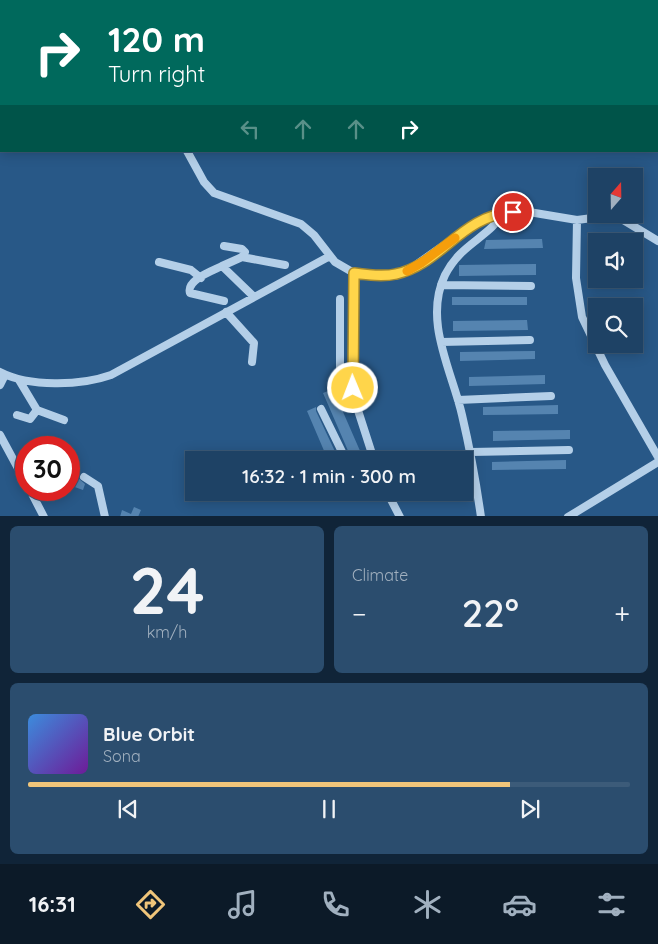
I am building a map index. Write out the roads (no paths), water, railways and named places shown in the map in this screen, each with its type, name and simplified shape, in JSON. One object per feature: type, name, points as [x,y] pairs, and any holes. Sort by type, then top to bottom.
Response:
[{"type":"street","points":[[188,152],[204,182],[214,194],[295,221],[314,235],[339,266],[354,273],[376,276],[397,274],[410,270],[478,221],[504,212],[529,212],[577,220],[615,215],[658,241]]},
{"type":"street","points":[[471,451],[441,342],[437,319],[441,285],[452,262],[461,251],[494,226],[504,212]]},
{"type":"street","points":[[577,220],[576,278],[582,317],[605,365],[658,458]]},
{"type":"street","points":[[224,246],[244,250],[242,257]]},
{"type":"street","points":[[0,385],[3,374],[19,380],[65,382],[100,379],[330,256]]},
{"type":"street","points":[[224,301],[190,293],[188,290],[192,283],[242,257],[285,265]]},
{"type":"street","points":[[159,262],[191,270],[201,278]]},
{"type":"street","points":[[222,266],[254,297]]},
{"type":"street","points":[[354,273],[352,377],[355,406],[371,451]]},
{"type":"street","points":[[441,285],[531,286]]},
{"type":"street","points":[[340,299],[340,370],[345,375],[352,377]]},
{"type":"street","points":[[226,312],[254,343],[252,362]]},
{"type":"street","points":[[340,317],[354,318]]},
{"type":"street","points":[[441,342],[530,340]]},
{"type":"street","points":[[19,380],[37,410],[64,420]]},
{"type":"street","points":[[458,400],[551,396]]},
{"type":"street","points":[[321,409],[342,451]]},
{"type":"street","points":[[17,416],[30,419],[37,410]]},
{"type":"street","points":[[0,435],[15,463]]},
{"type":"street","points":[[473,452],[569,450]]},
{"type":"street","points":[[568,516],[658,462]]},
{"type":"street","points":[[473,465],[481,516]]},
{"type":"street","points":[[84,477],[98,486],[106,516]]},
{"type":"street","points":[[36,501],[44,516]]},
{"type":"street","points":[[392,501],[400,516]]}]
